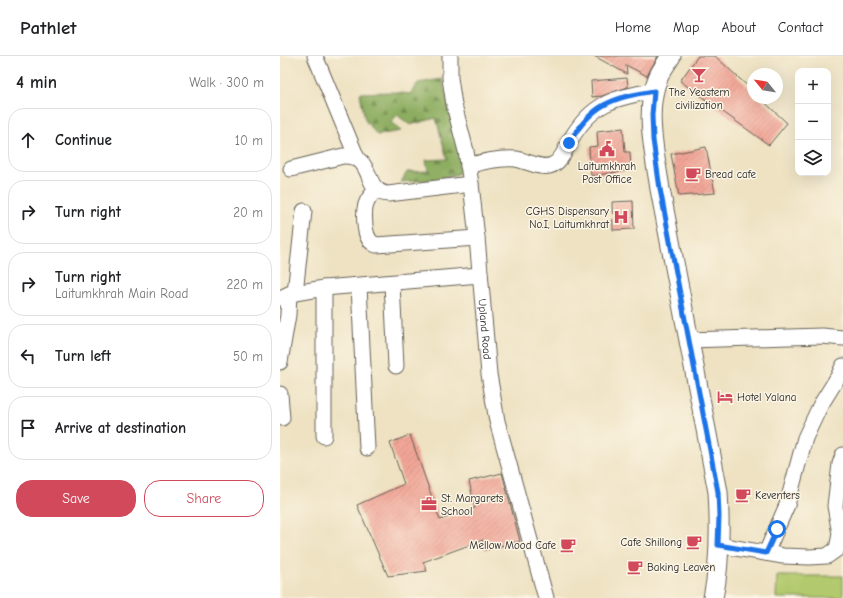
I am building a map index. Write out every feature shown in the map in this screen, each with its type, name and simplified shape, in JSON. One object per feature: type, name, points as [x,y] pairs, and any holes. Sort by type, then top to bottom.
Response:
[{"type":"street","points":[[315,56],[357,158]]},
{"type":"street","name":"Upland Road","points":[[450,56],[450,78],[454,105],[471,184],[489,374],[497,421],[546,598]]},
{"type":"street","points":[[671,56],[658,77],[654,91],[652,115],[653,140],[660,189],[718,492],[718,545],[713,598]]},
{"type":"street","points":[[468,166],[483,161],[502,159],[517,159],[539,166],[555,164],[578,128],[600,107],[606,103],[628,95],[654,91]]},
{"type":"street","points":[[291,169],[343,156],[350,156],[357,158],[363,163],[377,189],[382,193],[388,194],[471,184]]},
{"type":"street","points":[[377,189],[367,202],[365,208],[365,230],[370,241],[376,244],[477,238]]},
{"type":"street","points":[[280,362],[288,315],[288,295],[304,211]]},
{"type":"street","points":[[288,295],[324,288],[480,275]]},
{"type":"street","points":[[392,283],[396,366]]},
{"type":"street","points":[[359,286],[368,448]]},
{"type":"street","points":[[324,288],[324,436]]},
{"type":"street","points":[[689,340],[822,336],[843,338]]},
{"type":"street","points":[[766,553],[787,505],[805,438],[820,406],[843,366]]},
{"type":"street","points":[[280,394],[282,418]]},
{"type":"street","points":[[718,545],[783,556],[809,557],[827,556],[837,549],[840,534],[835,506],[840,464],[843,455]]},
{"type":"green space","points":[[442,79],[463,162],[458,174],[430,180],[401,182],[407,172],[428,171],[426,160],[447,159],[436,118],[410,125],[397,115],[391,122],[401,131],[377,135],[365,120],[360,93],[392,92],[410,94],[418,83]]},
{"type":"green space","points":[[777,576],[843,576],[843,598],[776,598]]},
{"type":"building","points":[[594,56],[658,56],[647,76],[626,65],[627,74]]},
{"type":"building","points":[[698,56],[715,56],[747,85],[747,104],[766,104],[787,123],[769,145],[680,81]]},
{"type":"building","points":[[627,78],[628,87],[602,96],[592,97],[591,81]]},
{"type":"building","name":"Laitumkhrah Post Office","points":[[623,128],[625,152],[630,152],[631,170],[591,176],[589,147],[598,146],[597,131]]},
{"type":"building","name":"Bread cafe","points":[[706,147],[715,193],[679,196],[671,154]]},
{"type":"building","points":[[633,201],[634,229],[613,230],[612,202]]},
{"type":"building","points":[[410,435],[440,520],[475,508],[469,481],[502,473],[520,541],[485,550],[483,540],[423,562],[427,571],[388,576],[357,505],[404,484],[390,443]]},
{"type":"place","name":"The Yeastern civilization","points":[[699,75]]},
{"type":"place","name":"Laitumkhrah Post Office","points":[[607,149]]},
{"type":"place","name":"Bread cafe","points":[[693,174]]},
{"type":"place","name":"CGHS Dispensary No.I, Laitumkhrat","points":[[621,217]]},
{"type":"place","name":"Hotel Yalana","points":[[725,397]]},
{"type":"place","name":"Keventers","points":[[743,495]]},
{"type":"place","name":"St. Margarets School","points":[[429,504]]},
{"type":"place","name":"Cafe Shillong","points":[[694,542]]},
{"type":"place","name":"Mellow Mood Cafe","points":[[568,545]]},
{"type":"place","name":"Baking Leaven","points":[[635,567]]},
{"type":"route","points":[[569,143],[578,128],[589,116],[606,103],[628,95],[654,91],[652,115],[653,140],[660,189],[718,492],[718,545],[766,553],[777,529]]}]
